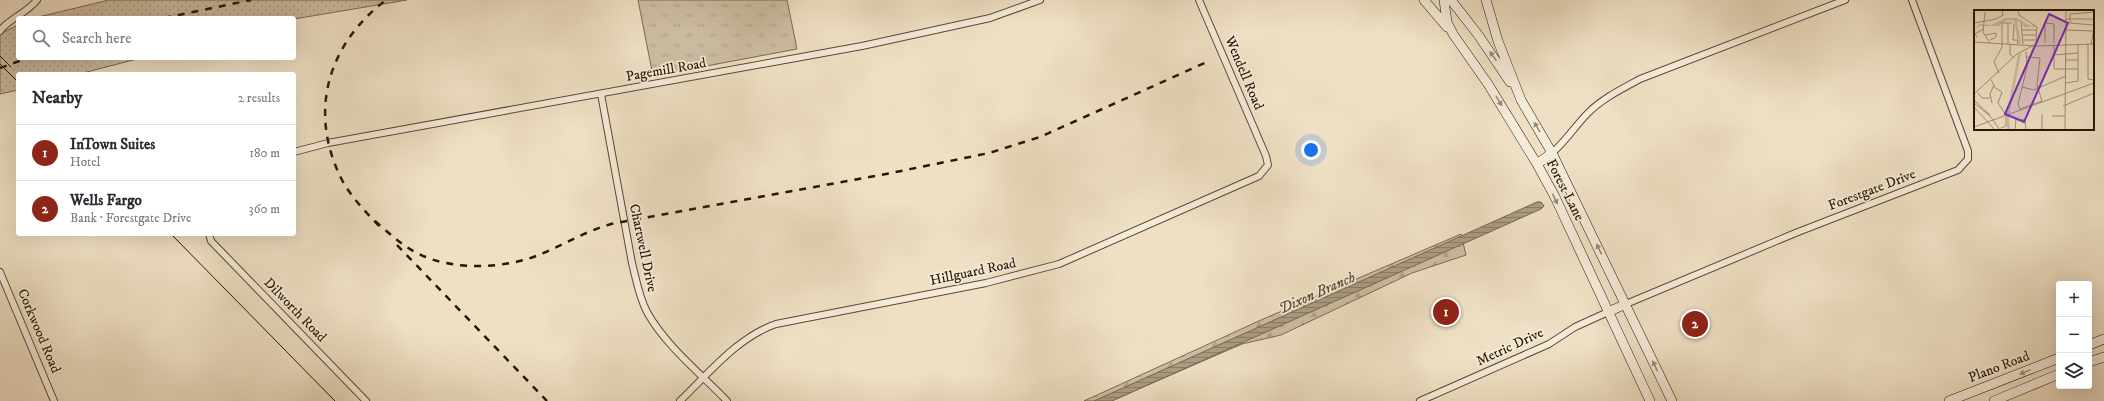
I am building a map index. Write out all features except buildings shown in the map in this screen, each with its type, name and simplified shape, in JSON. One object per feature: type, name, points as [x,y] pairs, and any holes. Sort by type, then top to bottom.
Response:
[{"type":"main road","points":[[1424,0],[1453,34]]},
{"type":"main road","name":"Forest Lane","points":[[1444,0],[1447,22],[1453,34],[1488,84],[1537,164],[1650,401]]},
{"type":"main road","points":[[1451,0],[1483,42],[1521,100]]},
{"type":"main road","name":"Forest Lane","points":[[1486,0],[1498,41],[1521,100],[1552,153],[1672,401]]},
{"type":"main road","points":[[1537,164],[1552,153]]},
{"type":"main road","points":[[1608,312],[1626,304]]},
{"type":"main road","points":[[2092,344],[2104,339]]},
{"type":"main road","points":[[2092,361],[2104,357]]},
{"type":"main road","name":"Plano Road","points":[[1949,401],[2056,359]]},
{"type":"main road","points":[[1994,401],[2056,375]]},
{"type":"street","points":[[19,16],[37,0]]},
{"type":"street","name":"Pagemill Road","points":[[296,151],[328,143],[943,30],[990,18],[1040,0]]},
{"type":"street","name":"Wendell Road","points":[[1199,0],[1266,156]]},
{"type":"street","points":[[1552,153],[1562,145],[1588,113],[1601,101],[1617,91],[1640,79],[1845,0]]},
{"type":"street","name":"Forestgate Drive","points":[[1626,304],[1798,232],[1958,170],[1968,159],[1968,151],[1912,0]]},
{"type":"street","points":[[0,31],[2,25],[16,18]]},
{"type":"street","name":"Chartwell Drive","points":[[601,94],[638,289],[647,311],[656,327],[727,401]]},
{"type":"street","name":"Hillguard Road","points":[[680,401],[747,338],[760,329],[776,324],[986,283],[1059,264],[1259,176],[1268,165],[1266,156]]},
{"type":"street","name":"Dilworth Road","points":[[210,236],[211,241],[366,401]]},
{"type":"street","name":"Corkwood Road","points":[[0,272],[54,401]]},
{"type":"street","name":"Metric Drive","points":[[1420,401],[1549,344],[1575,327],[1608,312]]},
{"type":"green space","points":[[109,0],[407,0],[296,19],[296,16],[42,16]]},
{"type":"green space","points":[[638,0],[787,0],[797,49],[653,76]]},
{"type":"green space","points":[[16,26],[16,60],[133,60],[87,72],[16,72],[16,90],[0,94],[0,34]]},
{"type":"green space","points":[[1461,234],[1466,255],[1412,273],[1281,335],[1242,344],[1111,401],[1084,401],[1261,320]]},
{"type":"shaded area","points":[[1537,202],[1541,202],[1544,206],[1541,209],[1112,401],[1094,401]]},
{"type":"tram line","points":[[0,56],[11,67]]},
{"type":"tram line","points":[[0,64],[16,80]]},
{"type":"tram line","points":[[173,236],[335,401]]},
{"type":"railway","points":[[174,16],[251,0]]},
{"type":"railway","points":[[379,226],[353,197],[341,178],[331,153],[326,128],[325,104],[329,80],[338,58],[350,37],[366,18],[386,0]]},
{"type":"railway","points":[[0,68],[22,60]]},
{"type":"railway","points":[[375,221],[407,247],[432,259],[447,263],[480,266],[512,263],[541,254],[584,234],[611,224],[891,173],[989,153],[1040,137],[1209,61]]},
{"type":"railway","points":[[397,245],[547,401]]},
{"type":"place","name":"InTown Suites","points":[[1446,312]]},
{"type":"place","name":"Wells Fargo","points":[[1695,324]]},
{"type":"water label","name":"Dixon Branch","points":[[1317,293]]}]
